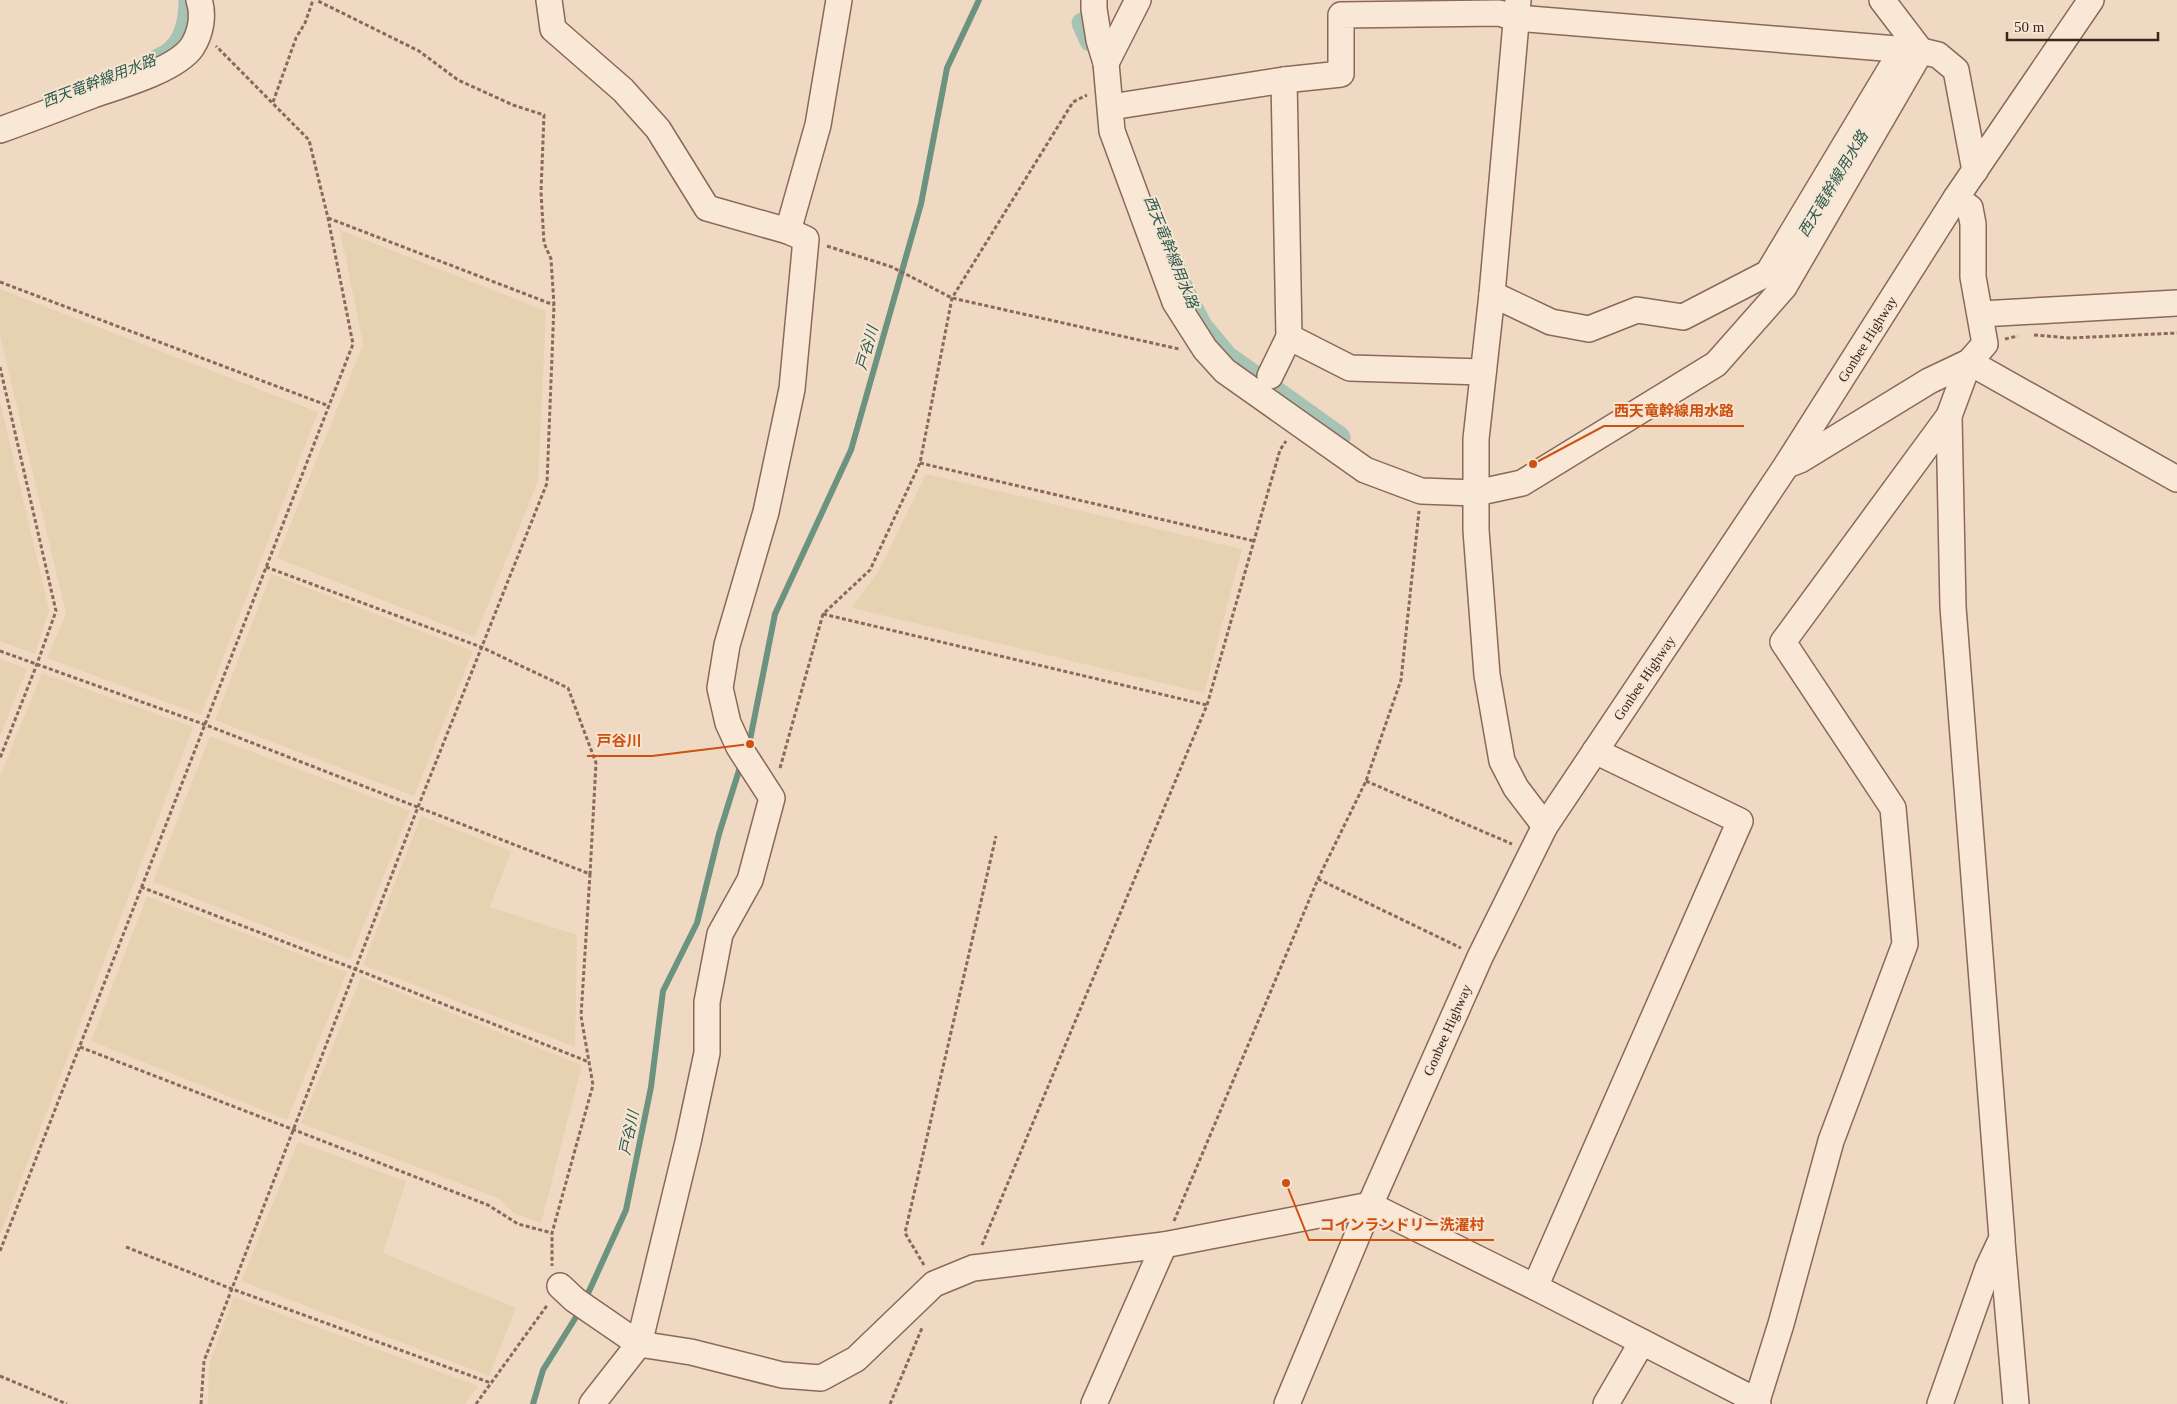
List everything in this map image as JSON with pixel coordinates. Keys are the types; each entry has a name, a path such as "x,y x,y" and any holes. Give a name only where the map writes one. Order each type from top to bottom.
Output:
{"street":[{"path":"0,130 154,73 179,59 192,47 199,30 203,12 199,0"},
{"path":"549,0 553,29 623,90 658,129 707,208 797,235"},
{"path":"592,1404 639,1344 688,1142 707,1052 707,1002 720,934 750,880 772,798 744,756 728,723 720,688 728,645 766,512 792,390 797,235 839,0"},
{"path":"1094,0 1099,40 1106,63"},
{"path":"1138,0 1106,63 1101,100 1175,302 1205,349 1225,371 1365,470 1421,491 1476,493 1522,483 1716,364 1784,287 1912,51"},
{"path":"1882,0 1912,51"},
{"name":"Gonbee Highway","path":"1287,1404 1370,1205 1480,957 1545,826 1786,466 1956,198 2091,0"},
{"path":"1101,100 1340,74 1342,7 1499,13 1517,9 1938,55 1956,70 1975,171"},
{"path":"1517,9 1492,294 1476,439 1476,530 1487,675 1502,762 1516,788 1545,826"},
{"path":"1492,294 1551,322 1589,329 1637,310 1683,317 1768,273 1912,51"},
{"path":"1270,376 1289,337 1284,80"},
{"path":"568,1293 595,1315 639,1344 691,1352 782,1375 821,1378 856,1359 934,1284 973,1268 1164,1244 1370,1205 1535,1286 1757,1403 1781,1324 1831,1141 1904,944 1893,808 1783,642 1949,416 1977,353 1981,314 1973,277 1973,224 1970,208 1956,198"},
{"path":"1981,314 2177,303"},
{"path":"1289,337 1350,368 1483,372"},
{"path":"1786,466 1800,460 1977,353"},
{"path":"1977,353 2177,479"},
{"path":"1949,416 1953,608 2016,1404"},
{"path":"1535,1286 1740,821 1595,751"},
{"path":"1940,1404 1988,1268 2002,1238"},
{"path":"1094,1404 1164,1244"},
{"path":"1606,1404 1642,1342"}],"path":[{"path":"201,1404 204,1361 418,808 547,483 554,305 551,259 544,243 541,192 544,115 513,105 458,80 419,52 315,0 296,38 273,102"},
{"path":"0,1251 353,344 328,218 309,140 199,30"},
{"path":"772,798 823,614 870,570 920,463 952,298 1073,102 1101,100"},
{"path":"328,218 554,305"},
{"path":"797,235 892,267 952,298 1178,348 1186,352"},
{"path":"0,282 329,406"},
{"path":"2033,335 2070,338 2177,333"},
{"path":"1977,353 2024,335"},
{"path":"0,367 56,611 38,664 0,758"},
{"path":"973,1268 1207,705 1280,450 1298,424"},
{"path":"920,463 1254,542"},
{"path":"1164,1244 1318,879 1366,781 1401,680 1421,491"},
{"path":"266,567 481,647 568,688 596,763 581,1016 593,1085 552,1233 551,1264 568,1293 491,1383 476,1404"},
{"path":"823,614 1207,705"},
{"path":"0,651 206,725 590,874"},
{"path":"1366,781 1532,852"},
{"path":"934,1284 905,1233 996,836"},
{"path":"1318,879 1480,957"},
{"path":"141,888 356,969 589,1062"},
{"path":"80,1047 488,1205 518,1224 552,1233"},
{"path":"126,1247 232,1289 491,1383"},
{"path":"890,1404 926,1319"},
{"path":"0,1376 67,1404"}],"shaded area":[{"path":"340,230 546,311 538,481 475,637 277,558 363,344"},
{"path":"0,289 318,412 201,715 47,658 66,614 0,335"},
{"path":"0,401 49,610 35,654 0,641"},
{"path":"926,474 1242,549 1204,693 852,608 879,570"},
{"path":"271,574 473,651 414,796 215,720"},
{"path":"0,659 27,669 0,736"},
{"path":"42,673 193,727 0,1235 0,776"},
{"path":"210,736 410,811 350,959 153,882"},
{"path":"421,816 511,851 490,907 577,935 575,1047 363,965"},
{"path":"147,896 347,972 287,1120 91,1041"},
{"path":"361,977 582,1065 541,1223 514,1213 498,1198 301,1123"},
{"path":"298,1142 406,1181 383,1253 516,1308 489,1376 241,1281"},
{"path":"234,1297 478,1386 465,1404 208,1404 209,1364"}],"waterway":[{"name":"西天竜幹線用水路","path":"158,59 167,55 179,43 186,27 189,0"},
{"name":"戸谷川","path":"748,750 775,614 851,450 921,204 947,68 979,0"},
{"name":"西天竜幹線用水路","path":"1082,23 1090,41"},
{"name":"西天竜幹線用水路","path":"1175,268 1184,291 1202,326 1227,356 1340,437"},
{"name":"戸谷川","path":"585,1300 626,1210 651,1087 663,991 697,923 719,834 741,764"},
{"name":"戸谷川","path":"533,1404 543,1370 581,1309"}],"place":[{"name":"西天竜幹線用水路","path":"1533,464"},
{"name":"戸谷川","path":"750,744"},
{"name":"コインランドリー洗濯村","path":"1286,1183"}]}
